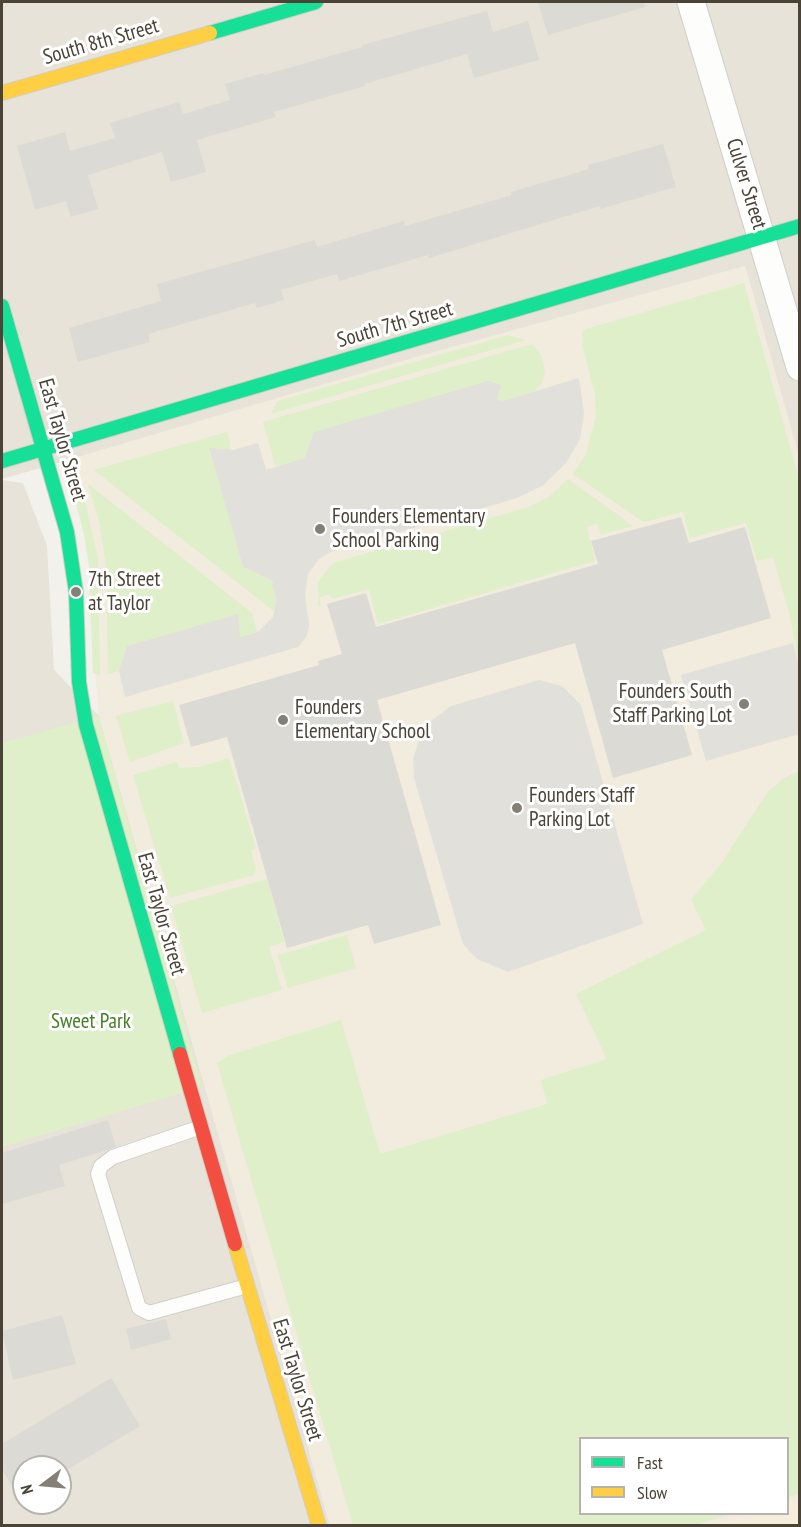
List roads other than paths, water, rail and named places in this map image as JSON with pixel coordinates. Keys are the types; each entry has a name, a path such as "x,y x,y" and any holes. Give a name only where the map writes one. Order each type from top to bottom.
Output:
{"street":[{"name":"South 8th Street","path":"2,93 286,6 316,2"},
{"name":"Culver Street","path":"691,2 800,367"},
{"name":"South 7th Street","path":"2,460 800,226"},
{"name":"East Taylor Street","path":"2,306 67,532 76,592 79,682 86,725 247,1286 319,1526"}],"lane":[{"path":"201,1127 113,1158 101,1166 98,1174 139,1308 149,1313 247,1286"}],"place":[{"name":"Founders Elementary School Parking","path":"320,529"},
{"name":"7th Street at Taylor","path":"76,592"},
{"name":"Founders South Staff Parking Lot","path":"744,704"},
{"name":"Founders Elementary School","path":"283,720"},
{"name":"Founders Staff Parking Lot","path":"517,808"}],"park label":[{"name":"Sweet Park","path":"91,1022"}]}
